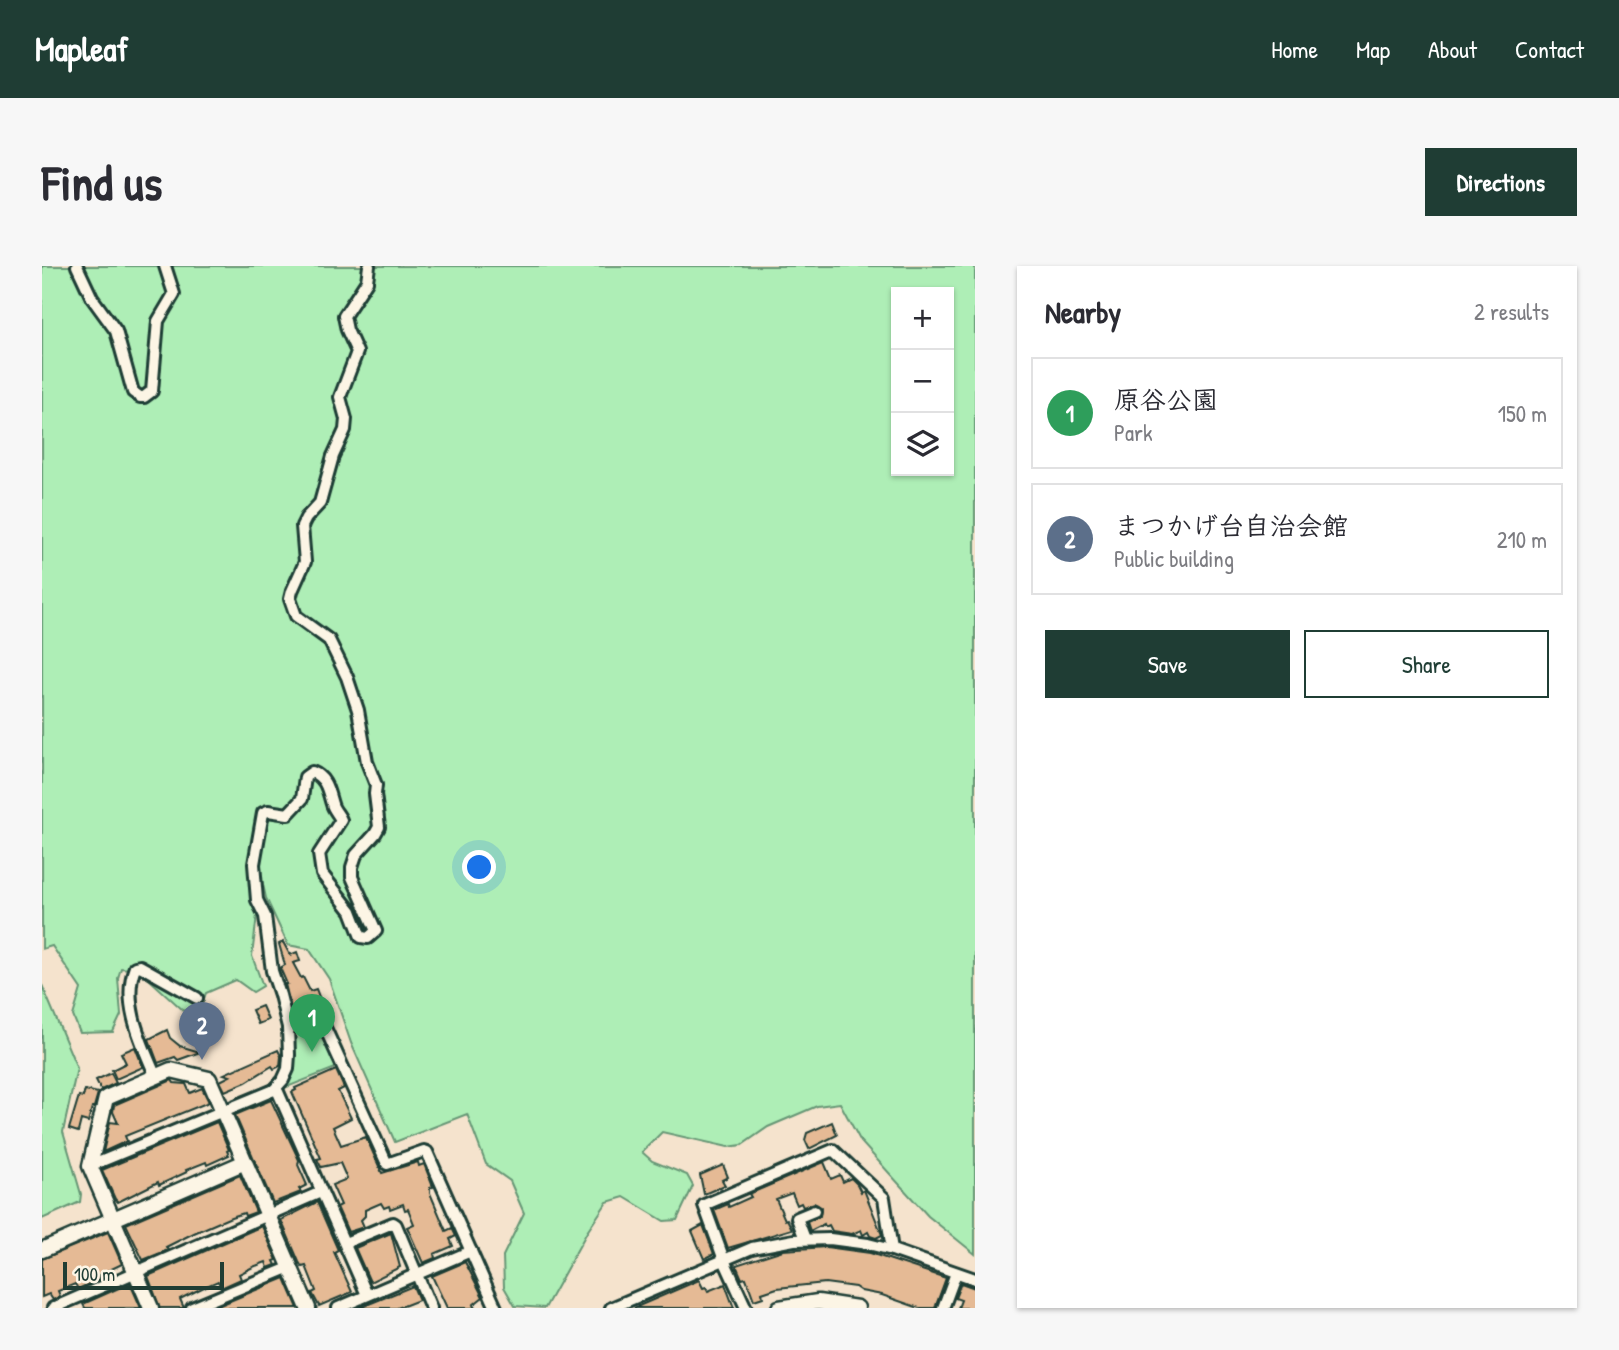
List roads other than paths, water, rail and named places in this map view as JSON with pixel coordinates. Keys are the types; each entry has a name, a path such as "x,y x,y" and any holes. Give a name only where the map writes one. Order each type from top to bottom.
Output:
{"street":[{"path":"77,266 92,298 116,331 130,384 139,397 152,391 159,321 174,294 165,266"},
{"path":"90,1166 274,1090 283,1080 288,1069 288,1027 272,971 265,916 257,900 254,864 262,813 268,811 288,814 302,799 305,777 312,772 320,776 332,796 332,804 341,820 319,854 319,867 351,911 360,937 368,938 376,931 352,877 356,855 379,827 376,785 368,762 358,710 347,677 329,640 296,616 290,600 305,562 303,522 320,503 333,456 345,430 346,419 340,397 357,352 344,316 367,281 369,266"},
{"path":"156,1077 140,1040 132,1010 132,975 135,967 140,966 197,998"},
{"path":"288,1027 317,1016 321,1019 387,1164 427,1152 496,1308"},
{"path":"151,1308 90,1166 106,1098 171,1070 209,1079 308,1308"},
{"path":"274,1090 278,1092 366,1295"},
{"path":"746,1308 724,1260 704,1205 833,1150 884,1198 892,1250"},
{"path":"42,1250 245,1162"},
{"path":"53,1308 321,1192"},
{"path":"805,1239 797,1218 814,1210"},
{"path":"345,1243 393,1223 396,1225 431,1308"},
{"path":"611,1308 752,1248 805,1239 838,1240 892,1250 975,1279"},
{"path":"338,1308 471,1251"},
{"path":"192,1308 291,1266"},
{"path":"943,1308 956,1273"},
{"path":"779,1308 818,1302 856,1308"}],"place":[{"name":"原谷公園","path":"312,1052"},
{"name":"まつかげ台自治会館","path":"202,1060"}]}
